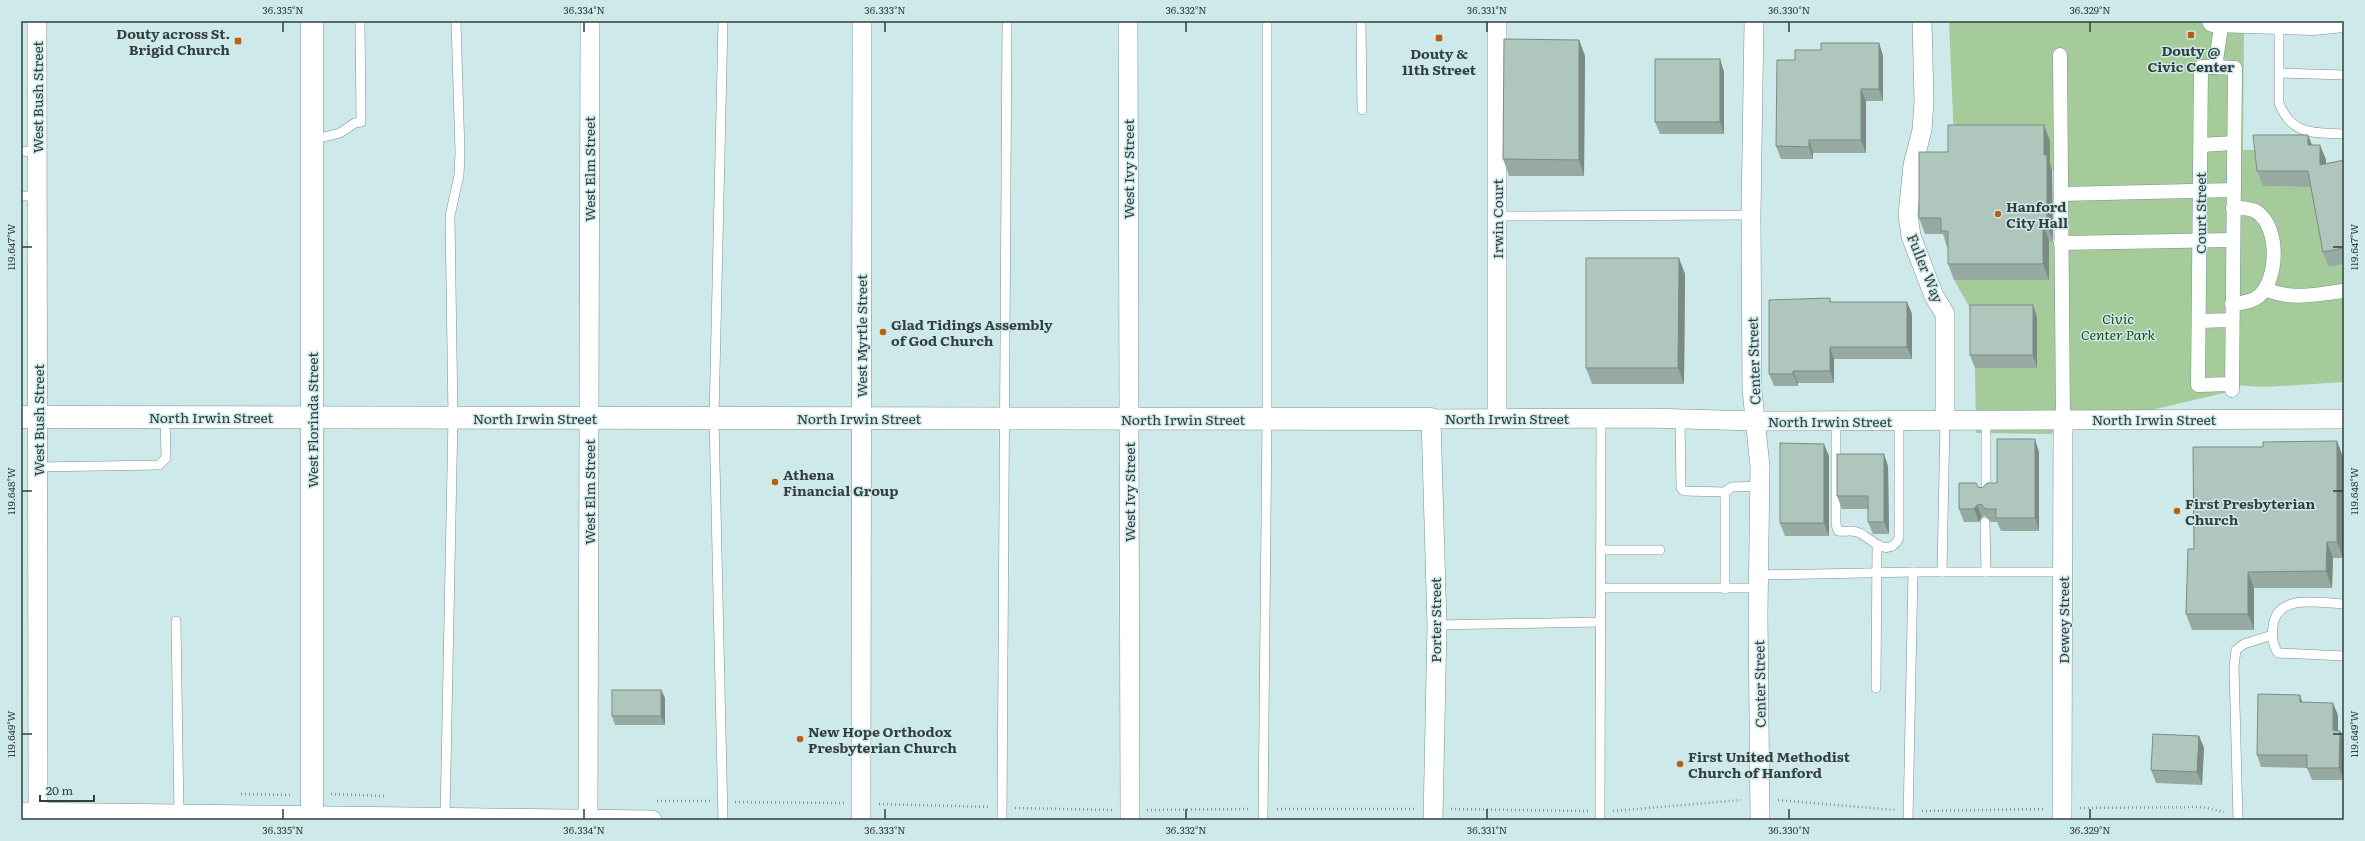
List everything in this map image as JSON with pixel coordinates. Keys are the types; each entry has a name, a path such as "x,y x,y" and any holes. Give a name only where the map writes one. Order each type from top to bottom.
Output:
{"street":[{"name":"West Bush Street","path":"32,815 38,467 29,417 29,152 37,21"},
{"name":"West Florinda Street","path":"312,21 312,818"},
{"name":"West Elm Street","path":"588,820 590,21"},
{"name":"West Myrtle Street","path":"861,820 862,21"},
{"name":"West Ivy Street","path":"1128,21 1130,820"},
{"name":"Irwin Court","path":"1496,418 1497,21"},
{"name":"Center Street","path":"1754,21 1751,215 1752,390 1756,421 1760,486 1760,820"},
{"name":"Fuller Way","path":"1922,21 1924,102 1922,130 1913,165 1908,216 1910,236 1934,296 1946,314 1945,420"},
{"path":"2213,21 2344,22"},
{"path":"2199,321 2232,320 2234,68 2215,67 2222,21"},
{"path":"2060,55 2063,420"},
{"name":"Court Street","path":"2215,67 2201,67 2198,385 2232,387 2232,320"},
{"path":"2200,145 2234,143"},
{"path":"2061,194 2234,190"},
{"path":"2232,304 2246,302 2257,297 2265,289 2274,264 2271,236 2266,222 2257,211 2233,208"},
{"path":"2061,243 2233,240"},
{"path":"2265,289 2280,296 2293,297 2344,291"},
{"name":"North Irwin Street","path":"29,417 1129,419 1601,418 1756,421 2344,419"},
{"name":"Porter Street","path":"1431,419 1437,625 1433,820"},
{"name":"Dewey Street","path":"2062,820 2064,572 2063,420"},
{"path":"32,815 652,820"}],"lane":[{"path":"312,140 340,133 355,123 361,122 360,21"},
{"path":"445,819 453,418 450,216 459,175 460,153 456,21"},
{"path":"723,820 714,418 724,21"},
{"path":"1002,820 1007,21"},
{"path":"1263,820 1267,419 1267,21"},
{"path":"1361,21 1362,110"},
{"path":"2279,22 2279,103 2283,114 2295,126 2308,133 2344,134"},
{"path":"2280,73 2344,75"},
{"path":"1497,216 1751,215"},
{"path":"38,467 159,465 166,458 165,417"},
{"path":"1600,820 1601,418"},
{"path":"1680,419 1682,490 1725,492 1732,487 1760,486"},
{"path":"1836,420 1836,524 1838,530 1857,532 1876,546 1891,546 1896,543 1899,538 1899,420"},
{"path":"1942,572 1945,420"},
{"path":"1986,420 1986,495"},
{"path":"1725,492 1725,589"},
{"path":"1985,522 1986,572"},
{"path":"1876,546 1876,688"},
{"path":"1600,550 1660,550"},
{"path":"1600,588 1725,589 1759,582 1876,572 2064,572"},
{"path":"1908,820 1913,572"},
{"path":"2344,604 2290,603 2280,608 2275,616 2272,635 2273,645 2278,653 2344,656"},
{"path":"176,621 179,817"},
{"path":"1437,625 1600,622"},
{"path":"2238,820 2234,667 2236,650 2244,644 2272,635"}],"green space":[{"name":"Civic Center Park","path":"1949,21 2244,22 2243,150 2259,150 2262,183 2265,186 2313,187 2329,267 2344,264 2344,382 2264,387 2232,385 2228,392 2049,434 1976,433 1975,368 2037,368 2037,317 1975,317 1954,280 2049,280 2049,241 2055,241 2055,171 1954,141"}],"building":[{"path":"1504,39 1579,40 1579,160 1503,159"},
{"path":"1821,43 1879,43 1879,89 1861,89 1861,140 1809,140 1809,147 1776,146 1777,60 1795,60 1795,50 1821,50"},
{"path":"1655,59 1720,59 1720,122 1655,122"},
{"path":"1948,125 2044,125 2044,155 2047,155 2047,224 2043,224 2043,264 1948,264 1948,231 1941,231 1941,218 1919,218 1919,152 1948,152"},
{"path":"2253,135 2308,135 2308,145 2320,145 2320,165 2344,160 2344,248 2323,252 2308,171 2257,171"},
{"path":"1586,258 1679,258 1678,368 1586,368"},
{"path":"1830,298 1830,302 1907,302 1907,347 1830,347 1830,371 1793,371 1793,374 1769,374 1769,300"},
{"path":"1970,305 2033,305 2033,355 1970,355"},
{"path":"1997,439 2035,439 2035,518 1996,518 1996,509 1986,509 1981,504 1977,505 1974,509 1959,509 1959,483 1976,483 1978,487 1982,488 1987,483 1997,483"},
{"path":"2337,441 2337,542 2327,542 2326,571 2248,572 2248,614 2186,614 2188,549 2194,549 2193,447 2263,447 2263,442"},
{"path":"1780,443 1824,444 1824,523 1780,523"},
{"path":"1837,454 1884,454 1884,522 1868,522 1868,496 1837,496"},
{"path":"612,690 661,690 661,716 612,716"},
{"path":"2258,694 2300,695 2300,702 2333,703 2333,730 2340,731 2339,768 2307,768 2307,755 2257,755"},
{"path":"2153,734 2199,736 2197,772 2151,770"}],"place":[{"name":"Douty @ Civic Center","path":"2191,35"},
{"name":"Douty & 11th Street","path":"1439,38"},
{"name":"Douty across St. Brigid Church","path":"238,41"},
{"name":"Hanford City Hall","path":"1998,214"},
{"name":"Glad Tidings Assembly of God Church","path":"883,332"},
{"name":"Athena Financial Group","path":"775,482"},
{"name":"First Presbyterian Church","path":"2177,511"},
{"name":"New Hope Orthodox Presbyterian Church","path":"800,739"},
{"name":"First United Methodist Church of Hanford","path":"1680,764"}]}
